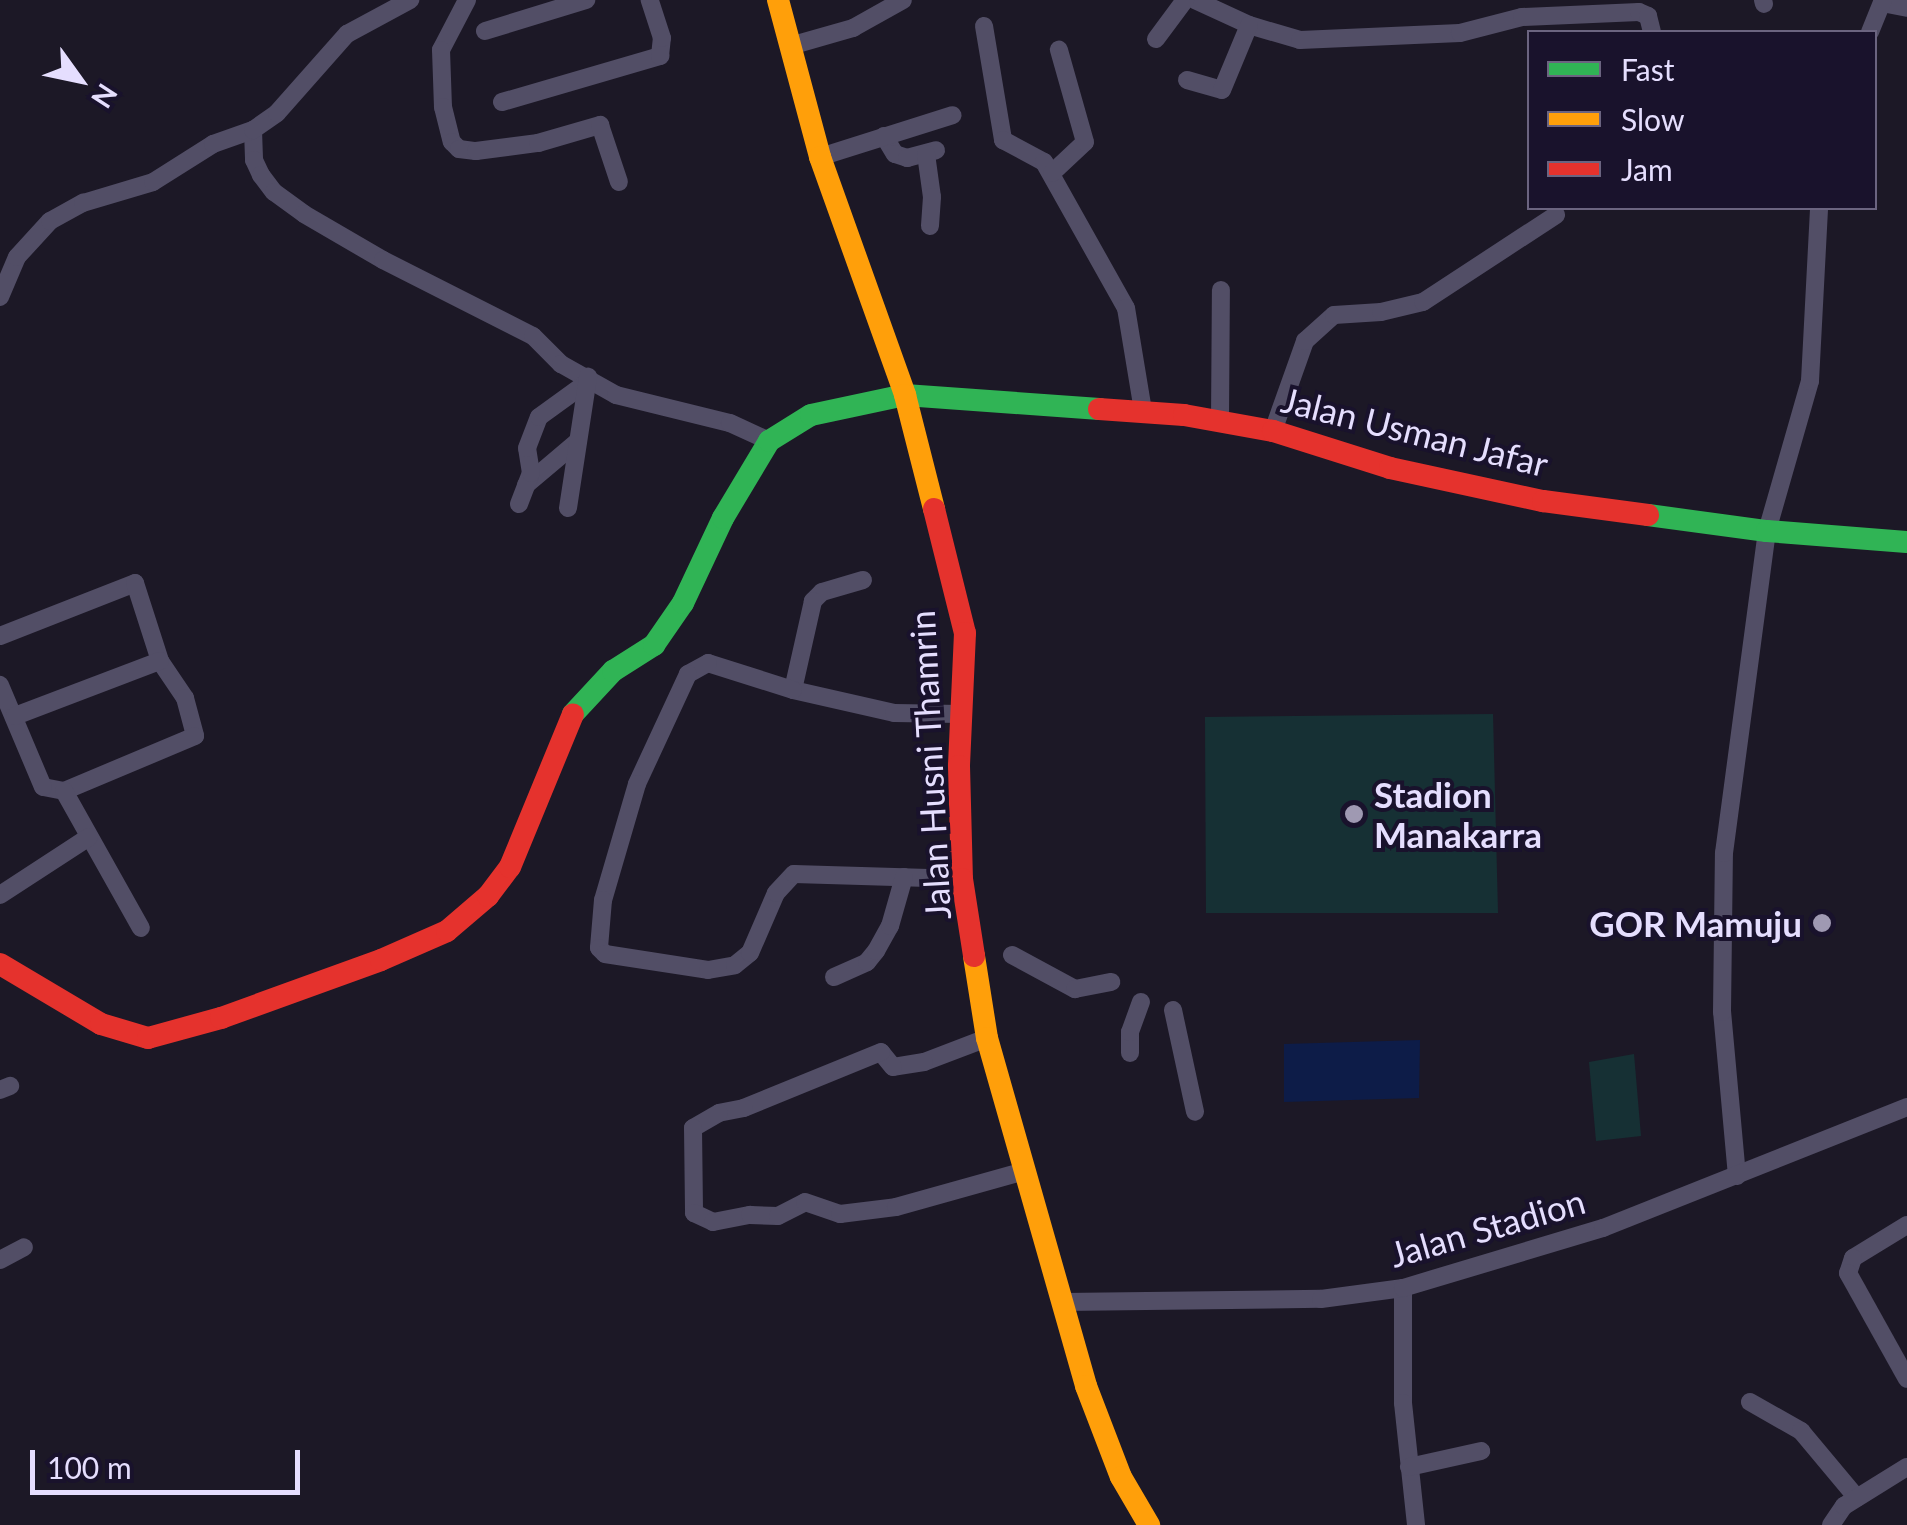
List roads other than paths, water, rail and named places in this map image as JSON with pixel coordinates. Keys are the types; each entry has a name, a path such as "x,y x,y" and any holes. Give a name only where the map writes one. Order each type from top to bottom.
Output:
{"street":[{"path":"0,296 17,256 50,221 83,203 153,182 212,144 253,130 277,112 347,34 410,0"},
{"path":"467,0 441,50 443,107 452,142 459,150 476,152 538,143 600,126 619,182"},
{"path":"485,31 586,0"},
{"path":"502,102 660,56 662,38 650,0"},
{"name":"Jalan Husni Thamrin","path":"778,0 820,158 905,395 965,633 961,714 962,879 987,1038 1102,1431 1149,1525"},
{"path":"790,46 853,28 903,0"},
{"path":"1156,39 1185,0"},
{"path":"1195,0 1249,25 1314,40 1460,33 1506,20 1556,24 1594,7 1648,7"},
{"path":"1871,30 1882,2 1907,8"},
{"path":"1186,80 1220,91 1249,25"},
{"path":"984,26 1004,140 1036,156 1052,174 1126,308 1143,410"},
{"path":"1052,174 1085,142 1059,50"},
{"path":"820,158 953,115"},
{"path":"0,964 101,1024 148,1038 381,960 447,931 488,896 510,867 572,714 613,671 654,645 683,603 723,518 768,441 730,423 616,395 560,364 534,336 382,260 289,203 261,175 254,160 253,130"},
{"path":"884,136 895,154 907,158 931,152 930,226"},
{"path":"1737,1176 1722,1012 1724,853 1767,531 1810,381 1818,210"},
{"path":"1274,430 1305,341 1334,315 1381,312 1424,302 1556,216"},
{"path":"1220,420 1221,290"},
{"path":"568,508 587,380"},
{"path":"519,504 531,473 527,448 539,417 587,380"},
{"name":"Jalan Usman Jafar","path":"768,441 811,415 905,395 1143,410 1274,430 1456,486 1624,514 1907,542"},
{"path":"526,485 578,440"},
{"path":"793,690 813,601 822,592 863,580"},
{"path":"0,636 135,583 160,662 186,698 195,736 64,791 43,787 0,686"},
{"path":"15,716 160,662"},
{"path":"961,714 894,713 793,690 708,663 688,674 637,784 603,900 599,948 605,954 708,970 735,965 750,953 776,894 794,874 962,879"},
{"path":"64,791 141,928"},
{"path":"0,895 88,837"},
{"path":"834,978 868,962 876,952 890,926 904,877"},
{"path":"1012,955 1074,989 1112,982"},
{"path":"1130,1053 1130,1032 1141,1002"},
{"path":"1173,1010 1195,1112"},
{"path":"987,1038 924,1062 893,1067 881,1052 744,1108 719,1113 693,1128 694,1213 713,1222 778,1216 805,1202 840,1214 896,1207 1025,1171"},
{"name":"Jalan Stadion","path":"1064,1302 1321,1299 1403,1288 1603,1228 1907,1108"},
{"path":"1907,1225 1853,1258 1848,1272 1907,1379"},
{"path":"0,1260 24,1247"},
{"path":"1403,1288 1403,1403 1416,1525"},
{"path":"1750,1402 1801,1432 1856,1498"},
{"path":"1409,1467 1481,1451"},
{"path":"1831,1525 1844,1506 1907,1467"}],"water":[{"path":"1420,1040 1419,1098 1284,1102 1284,1044"}],"place":[{"name":"Stadion Manakarra","path":"1354,814"},
{"name":"GOR Mamuju","path":"1822,923"}]}
